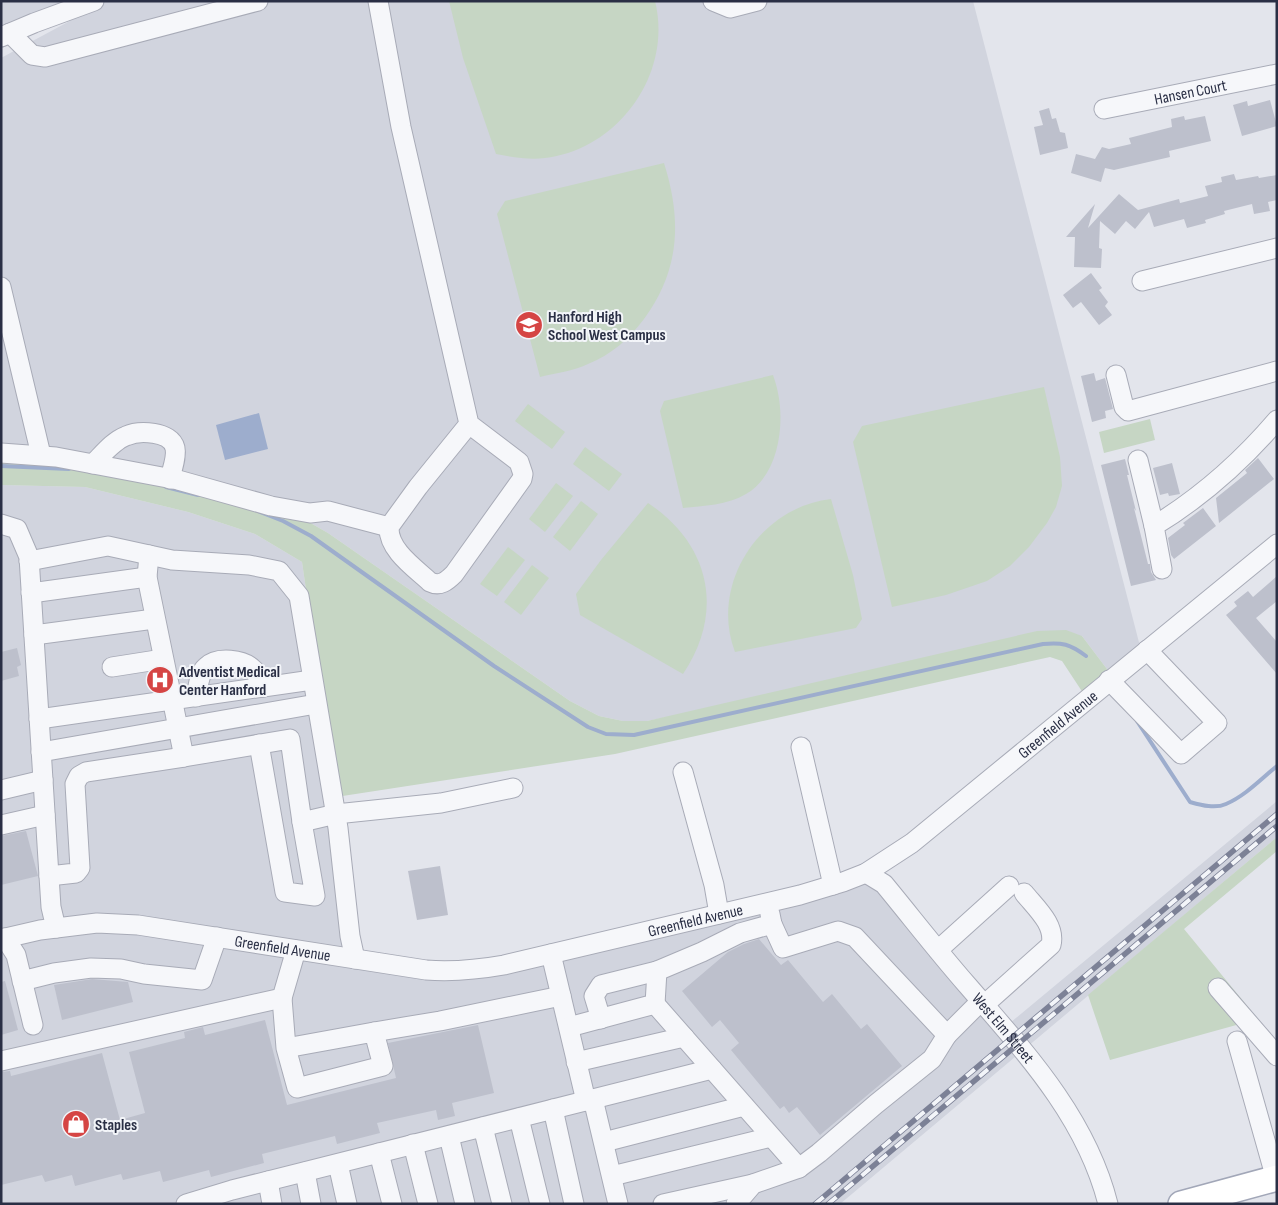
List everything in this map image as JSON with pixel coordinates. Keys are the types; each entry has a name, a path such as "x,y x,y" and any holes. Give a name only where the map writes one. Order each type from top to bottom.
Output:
{"main road":[{"path":"1181,1204 1276,1178"}],"street":[{"path":"94,1 6,35 32,55 45,57 258,1"},
{"path":"378,1 401,127 469,424 519,462 523,474 522,479 454,574 441,584 430,582 400,554 390,537 389,527 418,487 469,424"},
{"path":"713,1 730,8 757,1"},
{"name":"Hansen Court","path":"1104,110 1277,74"},
{"path":"1142,281 1277,248"},
{"path":"3,295 41,454"},
{"path":"1116,375 1124,407 1128,411 1277,371"},
{"path":"1154,526 1206,489 1238,460 1277,420"},
{"path":"93,464 117,441 126,436 134,433 158,435 169,438 175,448 176,456 170,479"},
{"path":"1,453 41,454 170,479 271,506 310,513 328,511 389,527"},
{"path":"1138,460 1162,569"},
{"path":"1,524 17,529 29,557 51,907 56,928"},
{"name":"Greenfield Avenue","path":"3,938 56,928 97,923 138,925 426,970 454,972 476,970 551,954 767,903 833,885 866,873 912,843 1277,544"},
{"path":"29,561 108,546 172,560 250,565 279,571 299,596 336,814 350,936 355,959"},
{"path":"149,555 147,577 154,619 184,756"},
{"path":"31,593 147,577"},
{"path":"34,635 154,619"},
{"path":"1109,680 1181,754 1217,723 1146,650"},
{"path":"112,667 163,659"},
{"path":"196,696 201,676 206,667 219,660 240,661 254,670 263,687"},
{"path":"39,719 312,680"},
{"path":"41,752 316,704"},
{"path":"49,876 76,873 80,868 75,784 79,776 86,772 184,756 290,739 315,896 285,892 259,744"},
{"path":"801,747 833,885"},
{"path":"684,772 714,885 719,914"},
{"path":"1,790 43,780"},
{"path":"302,822 336,814 441,803 513,788"},
{"path":"1,825 45,815"},
{"name":"West Elm Street","path":"866,873 884,884 1052,1087 1071,1116 1098,1172 1108,1204"},
{"path":"663,1204 753,1184 799,1168 932,1059 946,1035 1051,945 1053,939 1050,926 1017,890 938,950"},
{"path":"767,903 772,924 783,948 838,932 855,937 946,1035"},
{"path":"601,1019 594,996 601,984 657,971 740,933 772,924"},
{"path":"3,938 16,954 33,1025"},
{"path":"22,981 54,973 91,968 121,969 144,974 202,980 217,938"},
{"path":"296,950 282,998 286,1048 297,1088 383,1066 374,1032"},
{"path":"551,954 576,1062 604,1142 618,1204"},
{"path":"657,971 655,1004 799,1168"},
{"path":"1218,988 1277,1056"},
{"path":"286,1048 561,996"},
{"path":"1,1061 282,998"},
{"path":"569,1027 655,1004"},
{"path":"576,1062 684,1037"},
{"path":"1237,1041 1276,1178"},
{"path":"186,1204 234,1197 268,1181 712,1069"},
{"path":"604,1142 744,1106"},
{"path":"553,1109 574,1204"},
{"path":"519,1118 540,1204"},
{"path":"483,1127 502,1204"},
{"path":"449,1136 465,1204"},
{"path":"612,1176 771,1137"},
{"path":"414,1144 428,1204"},
{"path":"379,1153 392,1204"},
{"path":"338,1164 348,1204"},
{"path":"305,1172 311,1204"},
{"path":"268,1181 272,1204"},
{"path":"736,1204 753,1184"}],"shaded area":[{"path":"1,1 94,1 1,35"},
{"name":"Hanford High School West Campus","path":"107,1 973,1 1142,654 1113,677 1082,636 647,721 623,721 599,716 570,701 328,533 272,501 1,445 1,58"},
{"path":"1,485 85,487 188,512 255,534 302,562 360,959 454,972 866,873 1004,1028 1277,801 1277,837 840,1204 1,1204"}],"green space":[{"path":"449,1 655,1 658,28 656,55 648,80 634,103 617,123 596,140 572,152 539,159 496,154 463,58"},
{"path":"664,163 674,205 674,244 665,282 656,301 626,340 612,351 582,366 540,377 497,214 505,201"},
{"path":"773,375 780,406 779,435 777,449 765,475 757,486 739,498 715,504 683,508 660,411 664,401"},
{"path":"1044,387 1060,457 1062,486 1056,507 1047,523 1029,547 1010,566 987,581 946,595 892,607 853,442 862,426"},
{"path":"528,404 565,432 552,449 515,421"},
{"path":"1150,419 1155,440 1104,453 1099,432"},
{"path":"1,445 272,501 328,533 570,701 599,716 623,721 647,721 1037,631 1066,630 1082,636 1113,677 1087,699 1062,661 1050,657 615,754 336,797 302,562 255,534 188,512 85,487 1,485"},
{"path":"585,447 622,474 609,491 573,464"},
{"path":"556,483 573,496 545,532 529,519"},
{"path":"831,499 853,575 862,619 856,628 735,652 729,626 729,601 735,576 747,553 763,533 782,517 805,505"},
{"path":"581,501 598,514 570,551 553,537"},
{"path":"648,503 669,520 686,538 697,559 704,581 707,603 704,627 696,651 683,674 580,615 576,594"},
{"path":"508,547 525,560 497,596 480,584"},
{"path":"532,565 549,578 521,615 504,602"},
{"path":"1277,837 1277,851 1184,929 1258,1019 1110,1060 1088,995"}],"water":[{"path":"259,413 268,449 225,460 216,425"}],"building":[{"path":"1270,100 1277,126 1242,136 1233,105 1247,101 1248,106"},
{"path":"1049,108 1052,119 1056,118 1060,132 1065,133 1068,148 1040,155 1034,127 1043,125 1039,111"},
{"path":"1184,116 1185,120 1205,116 1211,141 1169,151 1170,157 1114,170 1105,168 1101,182 1071,173 1076,154 1095,159 1102,147 1109,149 1131,144 1129,138 1172,127 1171,119"},
{"path":"1234,174 1236,180 1277,175 1277,200 1268,202 1270,211 1254,214 1252,204 1224,211 1225,214 1205,220 1206,223 1187,228 1184,219 1154,227 1149,212 1135,229 1126,221 1115,234 1100,221 1099,248 1102,249 1101,268 1074,267 1075,237 1066,237 1095,204 1088,228 1119,194 1138,210 1179,199 1180,203 1208,196 1205,186 1222,182 1221,177"},
{"path":"1091,273 1102,288 1099,290 1108,302 1105,306 1112,315 1099,325 1081,302 1073,308 1063,295"},
{"path":"1094,373 1096,381 1105,378 1113,409 1105,411 1106,418 1092,422 1081,376"},
{"path":"1258,458 1274,479 1219,523 1216,498 1247,473 1245,470"},
{"path":"1125,459 1136,511 1134,508 1148,564 1150,564 1151,572 1156,580 1131,586 1101,465"},
{"path":"1172,463 1180,494 1169,496 1168,493 1160,495 1153,468"},
{"path":"1203,508 1216,526 1174,559 1171,555 1168,538 1185,525 1183,523"},
{"path":"1277,576 1277,601 1256,618 1277,642 1277,674 1226,615 1237,606 1234,602 1248,591 1253,597"},
{"path":"17,648 21,665 17,667 19,676 1,681 1,652"},
{"path":"26,831 38,876 1,885 1,836"},
{"path":"440,866 448,915 417,920 408,871"},
{"path":"759,939 781,965 788,960 823,1002 832,994 861,1029 867,1024 902,1066 820,1135 797,1107 789,1113 784,1106 780,1109 731,1050 739,1043 720,1020 712,1027 682,991 728,952"},
{"path":"92,979 128,982 133,1002 62,1020 54,985"},
{"path":"5,981 18,1030 1,1035 1,982"},
{"path":"265,1020 287,1105 396,1078 388,1043 478,1025 494,1093 452,1103 455,1116 438,1120 436,1110 377,1123 380,1133 337,1144 335,1136 262,1154 264,1163 211,1177 209,1170 163,1182 160,1171 123,1180 121,1174 75,1186 72,1175 45,1182 42,1175 1,1185 1,1072 10,1071 11,1076 102,1053 120,1120 145,1113 129,1052 185,1038 184,1032 203,1027 205,1035"}],"waterway":[{"path":"1,466 69,469"},
{"path":"166,487 198,495"},
{"path":"260,512 283,521 311,536 494,666 588,727 606,734 634,735 1043,644 1055,643 1066,645 1086,656"},
{"path":"1137,721 1190,802 1213,806 1226,804 1246,792 1277,766"}],"railway":[{"path":"815,1204 1277,814"},
{"path":"828,1204 1277,826"}],"place":[{"name":"Hanford High School West Campus","path":"529,325"},
{"name":"Adventist Medical Center Hanford","path":"160,680"},
{"name":"Staples","path":"76,1124"}]}
